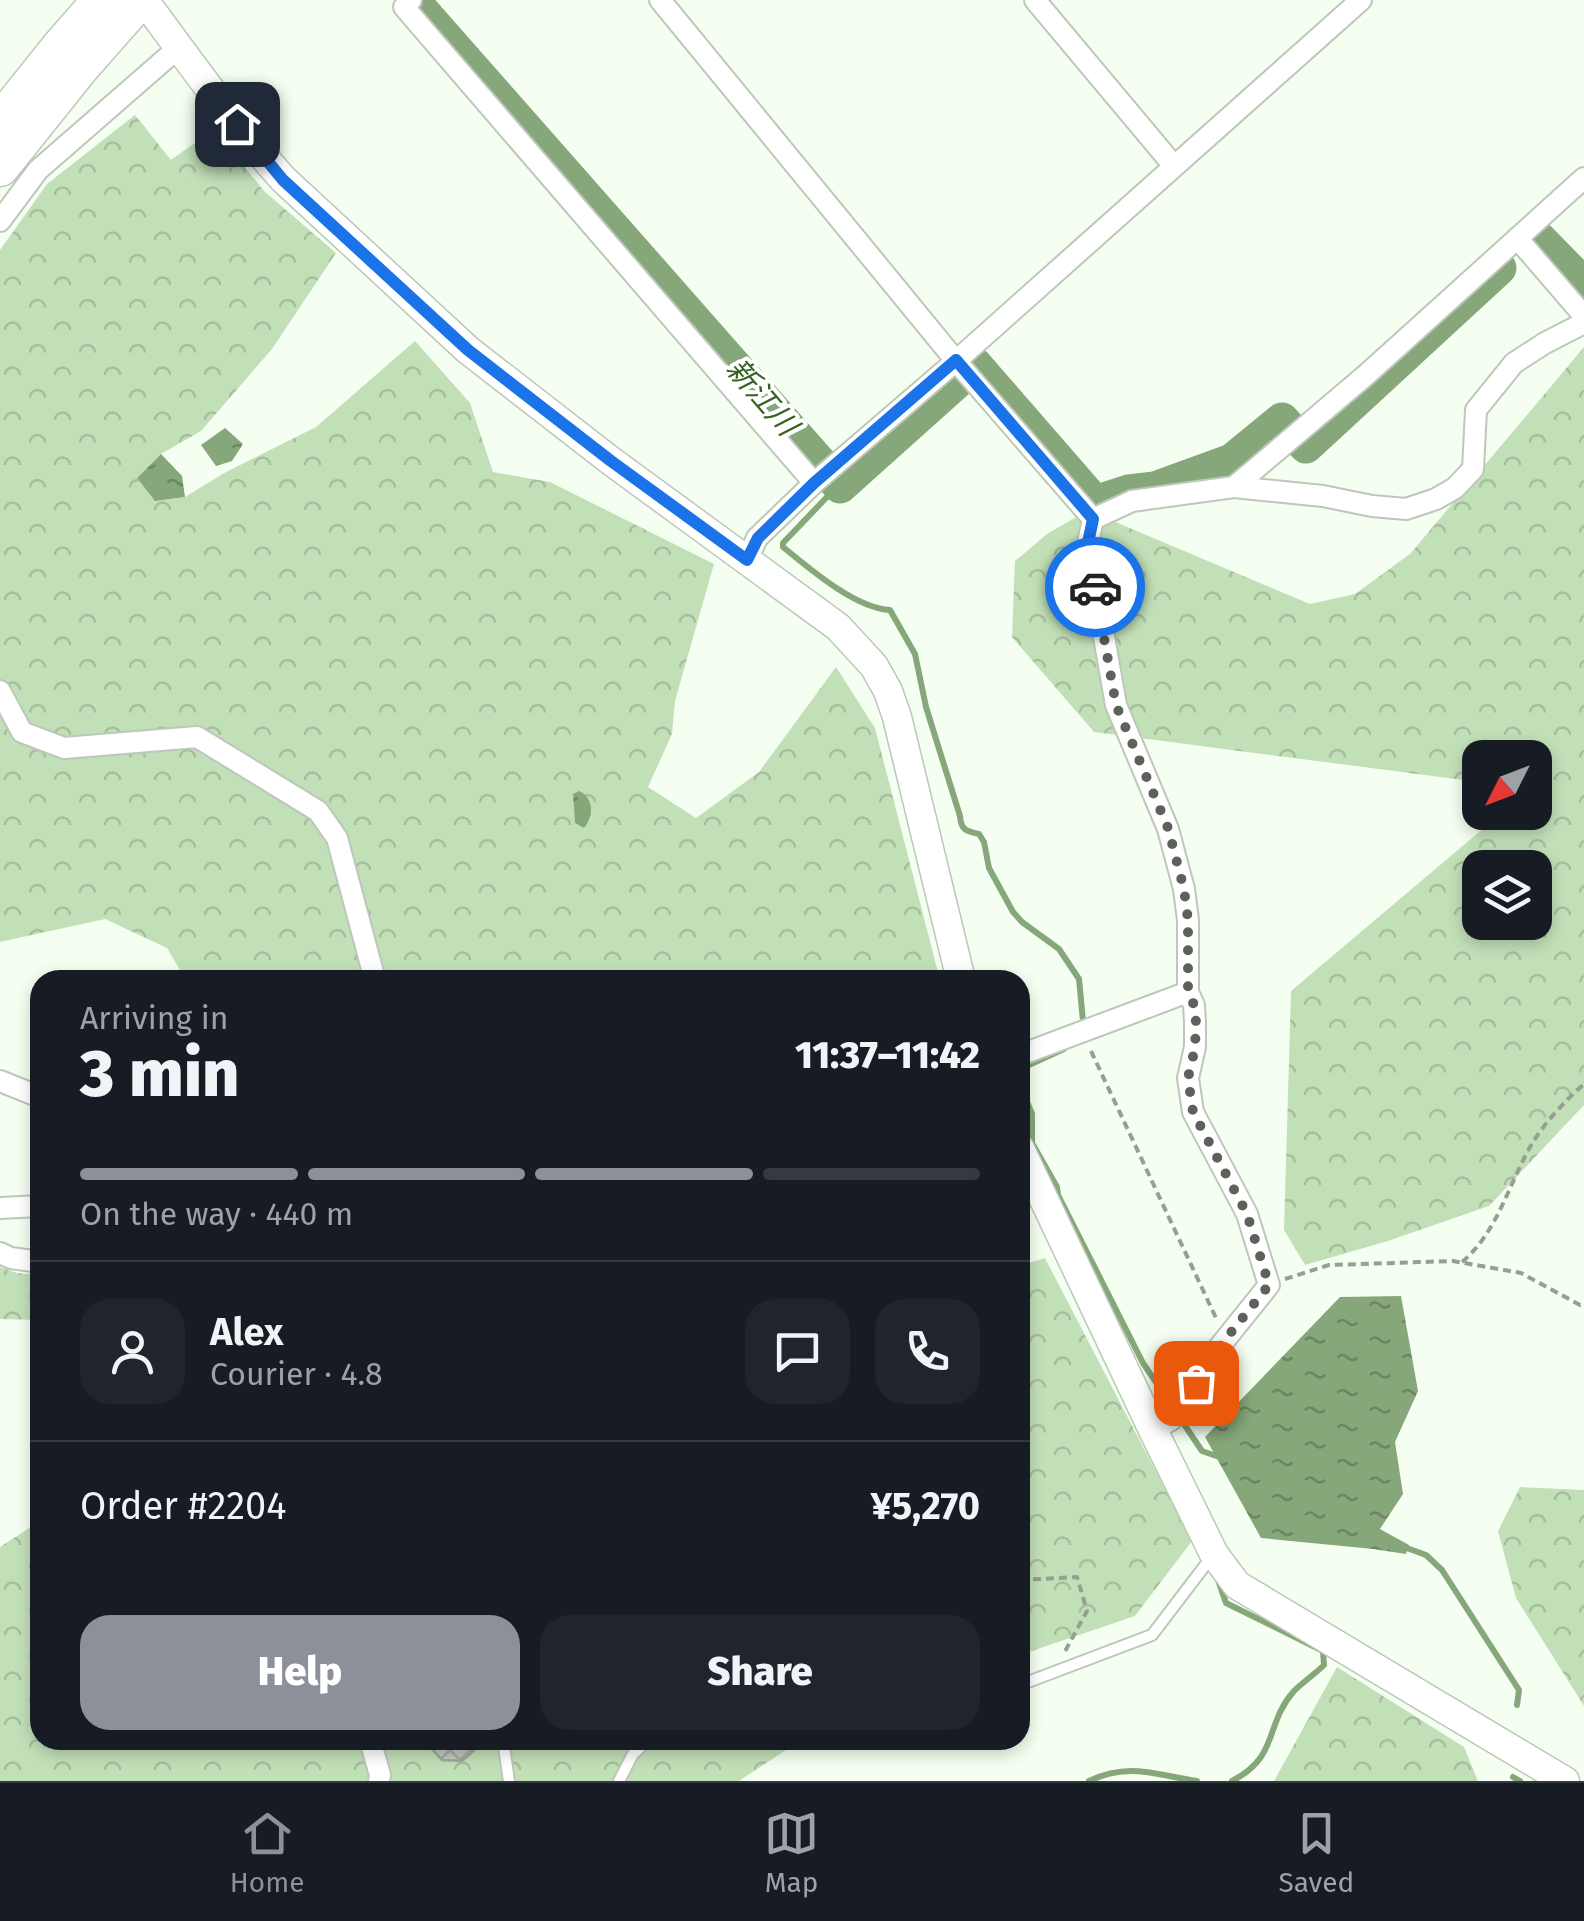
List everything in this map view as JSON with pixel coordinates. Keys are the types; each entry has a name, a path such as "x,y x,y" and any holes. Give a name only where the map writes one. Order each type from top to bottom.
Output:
{"highway":[{"path":"0,122 60,48 127,4"},
{"path":"0,167 127,4"}],"street":[{"path":"660,0 956,361 1093,519"},
{"path":"1035,0 1174,166"},
{"path":"747,560 758,538 815,482 1362,0"},
{"path":"127,4 178,48 283,180 468,350 838,628 874,666 898,717 959,970"},
{"path":"408,4 815,482"},
{"path":"0,221 38,170 178,48"},
{"path":"1234,487 1366,376 1584,178"},
{"path":"1093,519 1132,501 1234,487 1406,509 1455,488 1473,469 1476,410 1514,364 1584,320 1517,238"},
{"path":"1093,519 1084,562 1095,586 1116,705 1168,828 1184,889 1188,992 1196,1022 1188,1078 1193,1112 1247,1214 1269,1285 1212,1356 1180,1410 1153,1430"},
{"path":"0,691 22,732 64,748 198,737 318,811 337,838 372,970"},
{"path":"1030,1052 1188,992"},
{"path":"0,1081 30,1093"},
{"path":"1030,1170 1214,1554 1237,1585 1565,1781"},
{"path":"0,1208 30,1206"},
{"path":"0,1254 30,1261"},
{"path":"373,1750 379,1781"}],"lane":[{"path":"1030,1681 1152,1635 1214,1554"},
{"path":"504,1750 509,1781"},
{"path":"619,1781 637,1750"}],"path":[{"path":"1082,1032 1214,1316 1230,1333"},
{"path":"1462,1262 1484,1241 1533,1142 1550,1117 1584,1084"},
{"path":"1269,1285 1329,1265 1453,1260 1521,1273 1584,1304"},
{"path":"1030,1579 1077,1576 1087,1611 1054,1672"}],"green space":[{"path":"135,115 171,160 214,129 264,191 336,253 272,349 201,431 161,454 137,478 155,501 185,497 316,427 415,341 470,403 493,472 550,482 714,564 675,701 672,734 648,787 696,818 759,772 836,667 875,728 937,970 180,970 167,948 105,919 0,942 0,250 47,184"},
{"path":"1584,347 1584,1105 1489,1206 1305,1265 1284,1230 1291,991 1481,830 1552,830 1552,740 1462,740 1462,780 1094,732 1012,637 1015,561 1047,534 1090,509 1310,604 1355,594 1410,554"},
{"path":"1045,1258 1192,1541 1135,1616 1030,1652 1030,1263"},
{"path":"0,1267 30,1274 30,1320 0,1319"},
{"path":"1520,1487 1584,1490 1584,1706 1516,1598 1498,1531"},
{"path":"30,1528 30,1750 786,1750 739,1781 0,1781 0,1547"},
{"path":"1337,1667 1464,1747 1478,1781 1274,1781"}],"water":[{"path":"225,428 243,444 232,461 216,466 201,445"},
{"path":"161,454 182,476 185,497 155,501 137,478"},
{"path":"579,791 591,807 584,828 575,823 573,794"},
{"path":"1401,1296 1418,1391 1395,1442 1403,1494 1380,1529 1409,1545 1406,1554 1261,1538 1205,1437 1340,1297"}],"building":[{"path":"433,1750 475,1750 462,1761 442,1760"}],"waterway":[{"name":"新江川","path":"412,0 840,486 975,365 1095,503 1155,489 1232,461 1282,420 1306,446 1499,268"},
{"name":"新江川","path":"1534,234 1584,285"},
{"path":"840,486 783,547 848,595 890,610 915,654 926,707 963,827 979,834 984,842 989,868 1013,912 1059,949 1079,979 1083,1021 1079,1026"},
{"path":"1030,1064 1067,1045"},
{"path":"1030,1109 1032,1143 1143,1363 1202,1451 1225,1459"},
{"path":"1404,1547 1426,1555 1442,1570 1519,1690 1517,1705"},
{"path":"1218,1580 1226,1603 1323,1651 1324,1665 1285,1704 1258,1761 1232,1781"},
{"path":"1089,1781 1130,1771 1197,1781"},
{"path":"1513,1777 1520,1781"}],"way so far":[{"path":"1095,587 1116,705 1168,828 1184,889 1188,992 1196,1022 1188,1078 1193,1112 1247,1214 1269,1285 1212,1356 1196,1383"}],"route":[{"path":"237,124 283,180 468,350 747,560 758,538 814,483 956,360 1093,519 1084,562 1095,587"}]}
